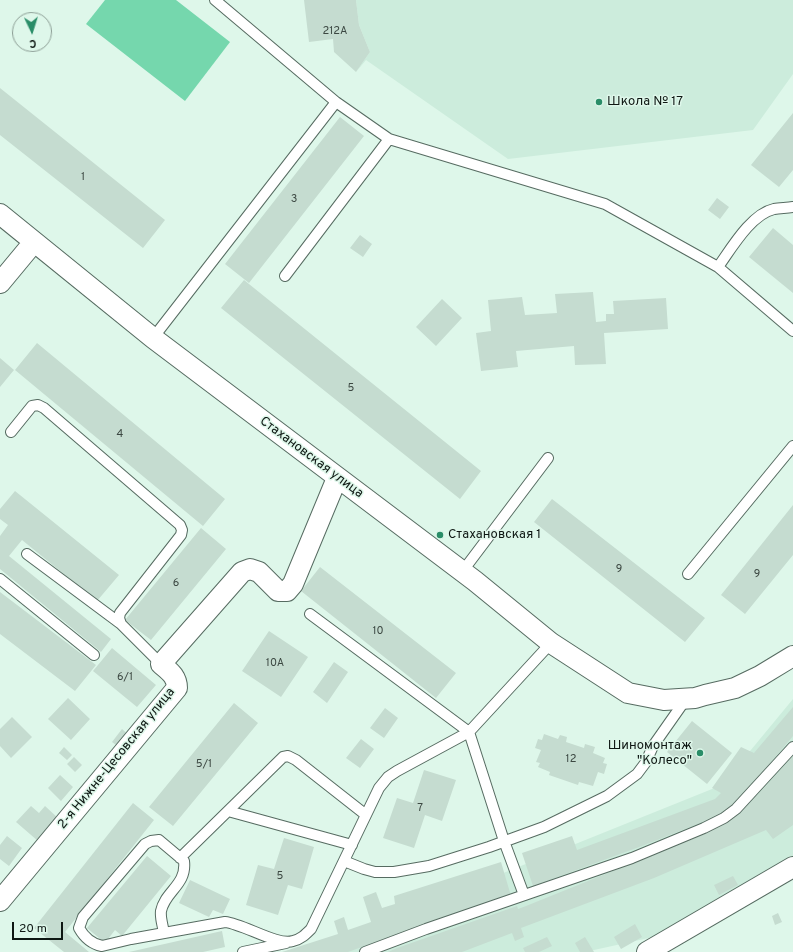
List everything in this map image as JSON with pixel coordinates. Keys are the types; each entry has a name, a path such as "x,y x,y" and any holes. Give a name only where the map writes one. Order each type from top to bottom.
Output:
{"street":[{"name":"Стахановская улица","path":"0,214 153,338 462,572 551,642 628,693 664,700 686,699"},
{"path":"0,284 34,242"},
{"path":"161,664 242,572 250,569 259,572 278,591 287,591 294,584 337,478"},
{"path":"686,699 735,688 760,676 793,656"},
{"name":"2-я Нижне-Цесовская улица","path":"0,901 177,688 175,677 161,664"},
{"path":"647,952 793,867"}],"lane":[{"path":"215,0 336,102 389,139 605,204 718,267 793,331"},
{"path":"153,338 336,102"},
{"path":"285,276 389,139"},
{"path":"718,267 752,221 761,214 773,209 793,207"},
{"path":"11,432 32,406 38,405 44,408 180,525 182,530 181,535 120,613 119,618 121,624"},
{"path":"688,574 793,446"},
{"path":"462,572 548,458"},
{"path":"27,554 121,624 161,664"},
{"path":"0,579 94,655"},
{"path":"310,614 469,732 504,841 524,895"},
{"path":"243,952 292,942 303,937 311,929 379,788 388,777 469,732 551,642"},
{"path":"344,861 375,872 394,872 429,866 551,824 607,796 637,774 646,762 653,746 686,699"},
{"path":"365,952 632,858 704,828 724,818 736,809 793,747"},
{"path":"180,858 283,757 288,756 296,760 366,816"},
{"path":"228,811 352,845"},
{"path":"164,933 161,912 167,899 184,875 184,861 159,840 151,841 145,844 83,917 79,928 90,941 102,946 225,922 233,923 265,936 292,942"}],"shaded area":[{"name":"Школа № 17","path":"356,0 793,0 793,74 753,130 508,159 366,60 356,72 370,52 359,25"},
{"path":"793,699 793,859 662,935 585,952 319,952 317,948 722,785"}],"green space":[{"path":"105,0 176,0 230,42 185,101 86,24"}],"building":[{"path":"304,0 356,0 359,25 370,52 356,72 334,52 333,39 309,42"},
{"path":"0,88 165,220 143,248 0,135"},
{"path":"793,113 793,170 779,187 751,165"},
{"path":"340,117 364,136 249,283 225,264"},
{"path":"717,198 729,207 720,219 708,210"},
{"path":"773,228 793,245 793,293 749,257"},
{"path":"360,235 372,244 363,257 350,248"},
{"path":"244,280 481,471 460,499 221,308"},
{"path":"593,292 596,322 606,321 606,314 614,314 613,301 666,298 668,329 604,333 606,364 575,365 574,346 516,351 518,367 481,371 476,333 491,331 488,300 522,297 525,315 557,313 555,294"},
{"path":"442,299 462,318 436,346 416,327"},
{"path":"37,343 225,499 203,526 15,370"},
{"path":"0,358 14,370 0,387"},
{"path":"15,491 119,575 97,601 22,540 9,556 111,639 101,652 0,569 0,536 8,525 0,519 0,509"},
{"path":"552,499 705,618 685,642 534,522"},
{"path":"793,505 793,555 745,614 721,595"},
{"path":"201,528 226,549 151,640 125,620"},
{"path":"320,567 456,673 436,698 301,591"},
{"path":"0,592 96,665 75,691 0,634"},
{"path":"269,631 308,657 281,697 242,671"},
{"path":"112,648 156,685 137,707 93,671"},
{"path":"334,662 348,672 327,703 313,692"},
{"path":"68,698 90,719 71,740 48,719"},
{"path":"234,703 258,723 173,826 149,807"},
{"path":"793,707 793,736 733,807 723,814 642,846 533,886 522,853 572,836 577,850 715,799 721,793 712,788 741,747 754,753"},
{"path":"385,708 398,718 384,738 370,728"},
{"path":"12,717 32,737 11,758 0,746 0,729"},
{"name":"Шиномонтаж \"Колесо\"","path":"692,721 732,753 707,784 667,752"},
{"path":"122,729 130,736 120,748 112,742"},
{"path":"544,734 558,739 560,735 567,737 566,742 584,748 585,744 595,747 593,753 605,758 603,763 607,764 604,774 598,772 593,786 579,782 578,785 549,775 550,772 538,767 540,763 536,762 541,750 535,748 538,739 542,740"},
{"path":"361,739 374,749 360,768 346,758"},
{"path":"64,747 72,755 67,760 59,753"},
{"path":"793,756 793,825 773,839 766,830 654,878 521,928 524,937 515,941 512,933 462,952 388,952 517,906 518,909 526,906 645,858 737,815"},
{"path":"74,757 82,765 75,772 67,764"},
{"path":"424,770 456,780 442,821 425,815 414,848 383,838 397,798 413,803"},
{"path":"60,775 73,787 61,801 48,788"},
{"path":"133,803 154,820 65,932 89,952 64,952 34,928"},
{"path":"31,806 39,813 45,806 58,818 38,841 16,822"},
{"path":"7,836 22,848 9,866 0,859 0,845"},
{"path":"284,838 314,847 302,889 288,885 278,915 246,905 258,865 274,869"},
{"path":"147,856 171,876 122,936 115,930 105,943 87,928"},
{"path":"501,862 511,896 403,932 404,934 385,941 384,939 348,952 282,952 338,934 334,921 344,917 348,930 371,922 363,897 376,892 382,908 395,904 394,896"},
{"path":"733,876 738,885 719,895 714,885"},
{"path":"190,880 230,899 223,914 213,910 209,917 179,903"},
{"path":"778,913 782,922 775,925 772,916"},
{"path":"635,924 642,937 621,949 614,937"},
{"path":"222,931 225,947 203,952 129,952"},
{"path":"547,937 552,946 539,952 525,952 523,948"},
{"path":"585,937 594,952 580,952 575,943"}],"place":[{"name":"Школа № 17","path":"599,102"},
{"name":"Стахановская 1","path":"440,535"},
{"name":"Шиномонтаж \"Колесо\"","path":"700,753"}]}
